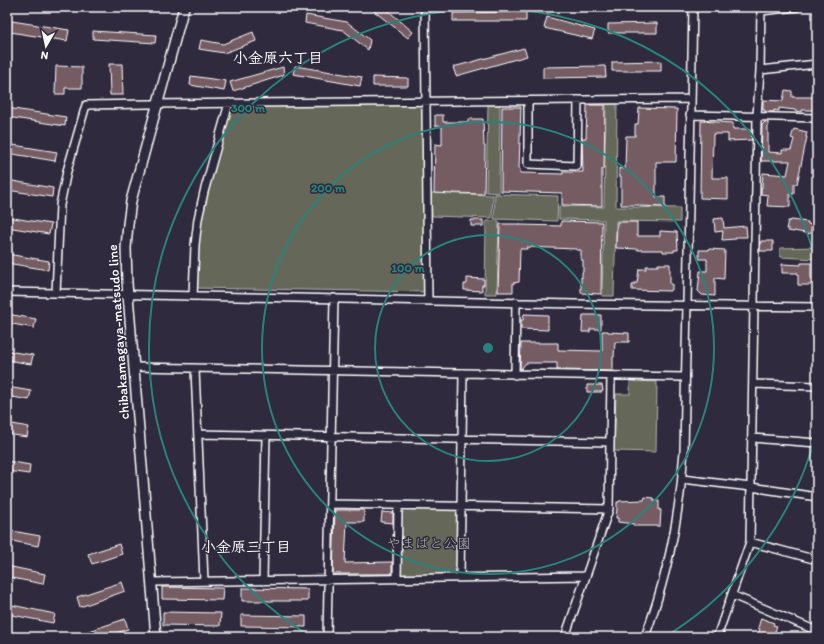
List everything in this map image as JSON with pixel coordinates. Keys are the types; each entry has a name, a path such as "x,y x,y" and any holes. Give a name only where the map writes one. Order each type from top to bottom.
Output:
{"main road":[{"name":"chibakamagaya-matsudo line","path":"156,637 128,295 126,248 130,208 137,178 184,7"}],"street":[{"path":"425,7 428,301"},
{"path":"645,637 660,591 670,553 678,513 682,479 684,452 692,7"},
{"path":"717,637 750,542 757,116 760,70 761,9 797,7"},
{"path":"760,70 817,64"},
{"path":"56,293 60,206 67,171 86,105 690,99"},
{"path":"528,101 528,164 577,166 578,100"},
{"path":"194,296 195,245 198,220 230,103"},
{"path":"690,115 817,118"},
{"path":"7,292 428,301 817,307"},
{"path":"327,637 334,298"},
{"path":"515,374 516,302"},
{"path":"134,367 685,377"},
{"path":"195,369 204,582"},
{"path":"460,578 463,373"},
{"path":"564,637 609,509 611,376"},
{"path":"753,384 817,386"},
{"path":"198,434 610,442"},
{"path":"263,581 266,436"},
{"path":"752,438 817,443"},
{"path":"682,479 817,497"},
{"path":"330,504 609,509"},
{"path":"397,578 398,505"},
{"path":"750,542 817,560"},
{"path":"152,582 586,576"},
{"path":"732,595 817,631"}],"green space":[{"path":"426,101 428,292 193,288 196,232 229,103"},
{"path":"606,104 617,104 616,207 680,208 680,222 616,221 614,296 602,296 604,220 559,219 559,206 604,207"},
{"path":"488,105 500,105 499,193 486,192"},
{"path":"431,193 493,195 492,218 432,216"},
{"path":"495,194 558,196 557,221 494,219"},
{"path":"486,221 499,221 497,294 485,294"},
{"path":"817,247 817,259 780,256 780,248"},
{"path":"630,381 657,382 656,452 614,451 616,394 630,394"},
{"name":"やまばと公園","path":"404,509 455,510 458,512 457,573 455,575 402,575 400,573 401,512"}],"building":[{"path":"369,7 384,7 413,32 408,38"},
{"path":"526,12 526,21 453,21 453,13"},
{"path":"306,15 347,22 370,40 368,50 343,30 305,23"},
{"path":"547,17 595,30 592,39 544,28"},
{"path":"12,21 69,30 67,41 10,32"},
{"path":"657,23 657,33 608,33 608,24"},
{"path":"93,31 156,35 155,43 93,39"},
{"path":"253,32 256,41 224,53 199,49 201,40 223,44"},
{"path":"524,48 527,56 456,76 453,67"},
{"path":"661,61 661,71 612,71 612,62"},
{"path":"109,64 122,64 123,95 110,95"},
{"path":"56,66 82,67 82,88 65,88 65,94 55,94"},
{"path":"295,66 362,77 360,86 293,74"},
{"path":"605,66 606,77 543,78 543,67"},
{"path":"283,67 284,75 233,91 230,82"},
{"path":"191,76 226,81 224,91 190,85"},
{"path":"373,77 408,78 408,86 373,86"},
{"path":"785,90 792,91 792,97 817,97 817,110 802,110 802,112 779,108 779,111 774,110 774,112 765,112 765,110 763,110 763,100 783,101"},
{"path":"587,105 605,105 602,206 562,205 562,193 501,191 502,107 521,107 520,173 563,174 563,172 583,172 582,138 586,138"},
{"path":"7,108 66,117 65,126 7,117"},
{"path":"639,108 677,109 676,162 656,162 656,197 665,197 665,207 621,205 621,176 619,176 619,168 625,169 626,136 635,136 635,124 638,124"},
{"path":"435,115 443,115 443,122 468,122 468,119 483,119 485,146 484,194 434,193 435,144 442,145 442,126 435,126"},
{"path":"701,121 733,123 733,129 750,129 750,131 752,131 752,140 728,141 728,134 713,134 712,178 728,178 728,199 700,198"},
{"path":"765,122 768,122 768,152 782,153 782,150 791,150 794,139 791,138 794,129 807,132 797,184 794,184 794,194 790,194 790,207 767,206 768,195 761,194 763,173 787,175 790,161 761,161 762,125"},
{"path":"7,144 57,152 55,161 7,153"},
{"path":"7,180 53,188 52,197 7,190"},
{"path":"7,217 51,224 49,234 7,227"},
{"path":"723,218 724,228 746,226 747,237 736,237 736,239 722,240 723,231 715,232 714,219"},
{"path":"471,220 483,220 483,226 471,226"},
{"path":"561,221 602,222 601,294 581,293 583,260 581,260 581,250 527,247 527,249 520,249 519,282 513,283 513,292 498,292 500,224 561,226"},
{"path":"788,221 808,222 808,224 812,225 810,234 788,231 789,229 786,229"},
{"path":"617,222 637,222 637,236 660,236 660,231 677,232 678,250 674,250 674,252 663,252 663,250 616,248"},
{"path":"761,241 773,241 773,251 760,251"},
{"path":"699,250 725,250 724,279 715,278 715,296 702,295 698,291 700,271 707,271 707,259 699,259"},
{"path":"7,254 49,261 48,270 7,263"},
{"path":"801,263 811,263 811,285 798,285 798,273 782,273 782,264 801,265"},
{"path":"658,264 670,264 670,284 672,284 672,290 632,290 632,285 637,283 639,269 646,269 646,266 658,266"},
{"path":"467,278 484,279 482,291 464,290 464,284 467,284"},
{"path":"7,314 36,319 34,328 7,323"},
{"path":"524,314 548,315 548,330 521,329 521,320 523,320"},
{"path":"583,315 601,315 601,329 590,329 590,332 582,332"},
{"path":"602,331 629,333 629,342 615,342 613,371 557,370 557,363 526,363 520,369 521,343 558,343 558,350 602,351"},
{"path":"7,351 33,355 31,364 7,360"},
{"path":"587,385 602,385 603,391 587,392"},
{"path":"7,387 31,391 29,400 7,396"},
{"path":"7,423 29,427 27,437 7,434"},
{"path":"7,461 30,465 29,474 7,471"},
{"path":"645,497 654,498 654,501 659,501 659,510 661,510 660,526 634,526 634,524 618,522 618,518 616,518 617,502 644,500"},
{"path":"335,510 364,510 364,522 347,522 345,563 392,562 392,574 333,574"},
{"path":"382,512 393,513 393,523 381,522"},
{"path":"7,530 40,536 38,546 7,540"},
{"path":"119,544 122,554 92,564 88,554"},
{"path":"7,566 45,574 43,584 7,577"},
{"path":"122,582 125,591 80,607 77,597"},
{"path":"162,587 223,588 222,600 162,599"},
{"path":"242,588 308,589 308,601 242,601"},
{"path":"7,604 55,614 53,623 7,614"},
{"path":"163,612 221,613 220,626 163,625"},
{"path":"241,615 306,616 306,627 241,626"},
{"path":"761,618 774,623 773,625 777,626 773,637 757,637 760,629 758,628"},
{"path":"125,619 128,629 105,637 74,636"}],"district":[{"name":"小金原六丁目","path":"278,58"},
{"name":"小金原三丁目","path":"246,547"}]}
